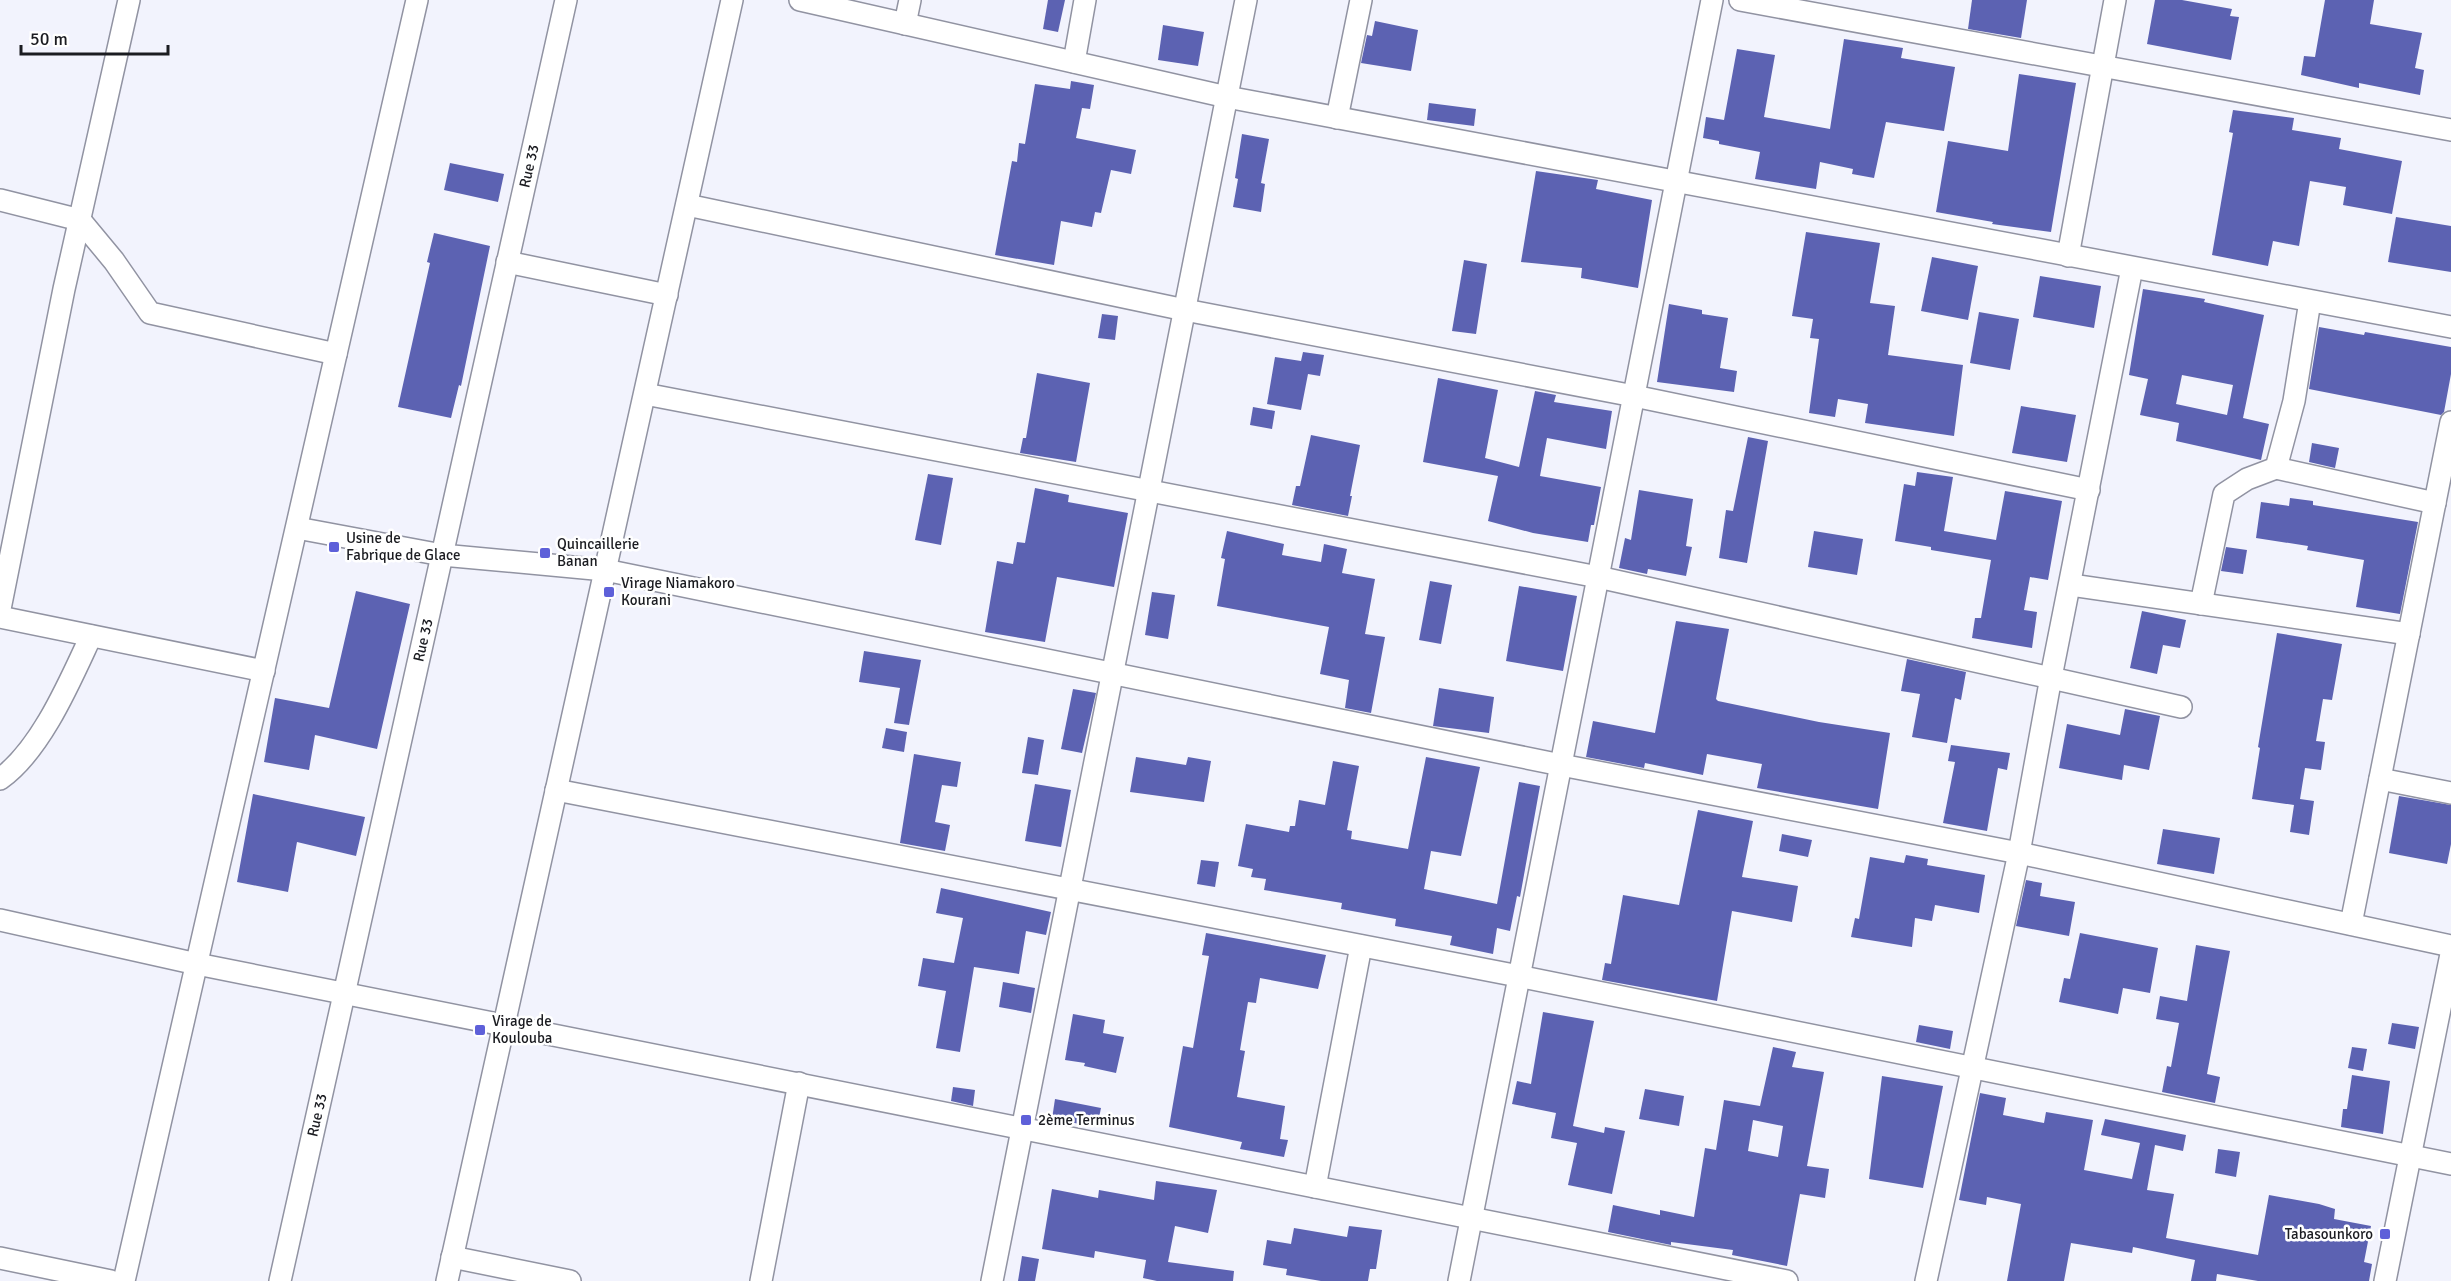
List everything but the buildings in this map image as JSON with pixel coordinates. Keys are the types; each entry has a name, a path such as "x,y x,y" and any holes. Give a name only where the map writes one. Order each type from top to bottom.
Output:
{"street":[{"path":"0,609 62,301 129,0"},
{"path":"124,1281 417,0"},
{"name":"Rue 33","path":"280,1281 566,0"},
{"path":"447,1281 732,0"},
{"path":"800,0 1227,97 2451,327"},
{"path":"905,24 910,0"},
{"path":"1074,62 1085,0"},
{"path":"992,1281 1246,0"},
{"path":"1337,118 1361,0"},
{"path":"1459,1281 1712,0"},
{"path":"1740,0 2451,130"},
{"path":"2068,256 2115,0"},
{"path":"0,200 80,220 114,261 150,313 336,354"},
{"path":"687,205 1185,310 1634,396 2089,490"},
{"path":"507,262 667,295"},
{"path":"1926,1281 1971,1065 2019,853 2051,677 2132,268"},
{"path":"2276,468 2294,401 2310,301"},
{"path":"645,394 1598,577 2181,707"},
{"path":"2351,924 2451,422"},
{"path":"2201,604 2224,494 2247,479 2276,468 2435,503"},
{"path":"297,528 442,555 605,570 1561,765 2019,853 2451,946"},
{"path":"2071,585 2409,634"},
{"path":"0,617 264,670"},
{"path":"0,779 14,769 57,709 91,636"},
{"path":"2380,779 2451,793"},
{"path":"556,790 1070,888 1971,1065 2451,1164"},
{"path":"0,920 197,964 1787,1281"},
{"path":"1315,1187 1361,946"},
{"path":"2385,1281 2451,954"},
{"path":"760,1281 799,1083"},
{"path":"452,1257 570,1281"},
{"path":"0,1258 111,1281"}],"place":[{"name":"Usine de Fabrique de Glace","path":"334,547"},
{"name":"Quincaillerie Banan","path":"545,553"},
{"name":"Virage Niamakoro Kourani","path":"609,592"},
{"name":"Virage de Koulouba","path":"480,1030"},
{"name":"2ème Terminus","path":"1026,1120"},
{"name":"Tabasounkoro","path":"2385,1234"}]}
